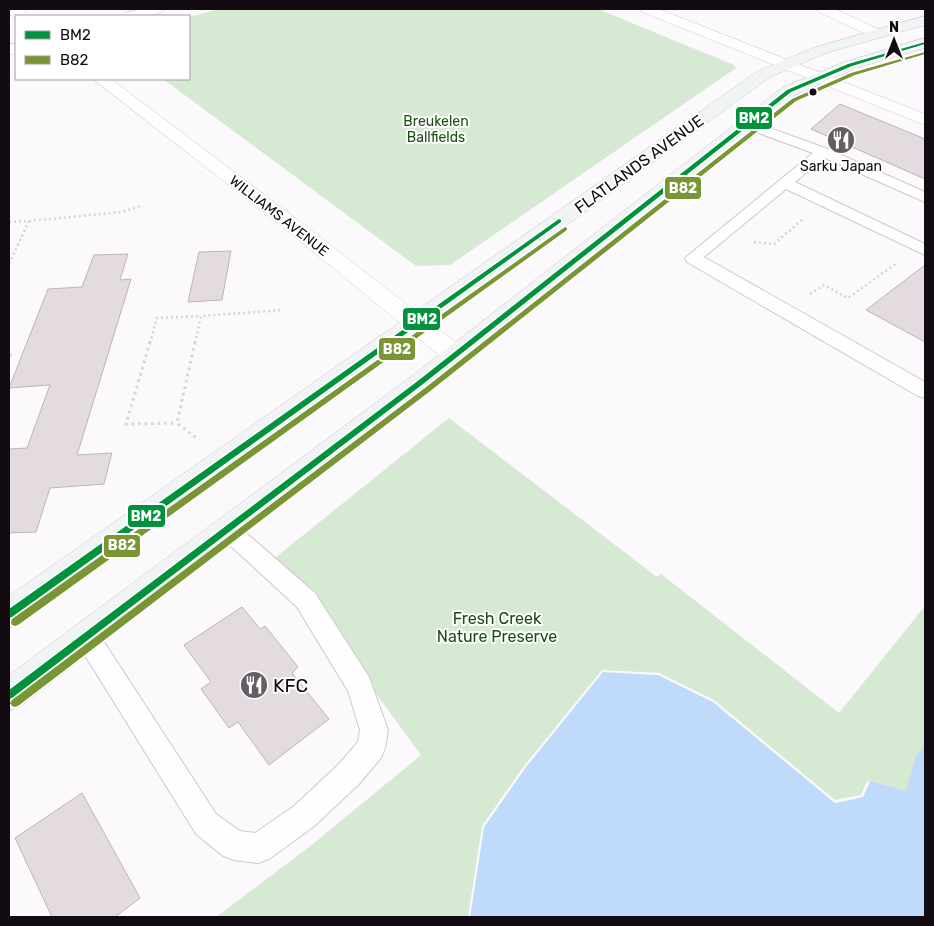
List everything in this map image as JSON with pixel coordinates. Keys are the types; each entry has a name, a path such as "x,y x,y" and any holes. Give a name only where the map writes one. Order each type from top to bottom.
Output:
{"main road":[{"name":"FLATLANDS AVENUE","path":"9,614 764,74 821,50 925,20"},
{"name":"FLATLANDS AVENUE","path":"9,695 455,355 790,91 850,65 925,42"}],"street":[{"path":"134,15 157,9"},
{"path":"647,9 925,120"},
{"path":"824,9 877,34"},
{"name":"WILLIAMS AVENUE","path":"102,80 300,232 455,355"}],"lane":[{"path":"747,124 823,152 925,197"},
{"path":"823,152 693,258 925,391"},
{"path":"785,183 925,250"},
{"path":"86,636 206,824 234,845 258,848 303,817 348,775 371,748 374,730 360,686 306,600 227,529"}],"path":[{"path":"9,222 122,212 140,206"},
{"path":"749,248 755,241 774,244 808,215"},
{"path":"9,264 29,221"},
{"path":"804,298 824,284 848,298 901,261"},
{"path":"199,440 177,423 126,424 157,318 283,310"},
{"path":"177,423 201,316"}],"green space":[{"name":"Breukelen Ballfields","path":"219,9 598,9 734,65 736,68 450,265 416,266 164,80 190,80 190,17"},
{"name":"Fresh Creek Nature Preserve","path":"449,418 657,577 661,574 839,713 925,606 925,810 513,917 216,917 313,844 421,755 276,557"}],"water":[{"path":"603,672 658,675 713,702 835,803 863,797 870,781 906,791 916,757 925,745 925,917 470,917 484,827 526,767"}],"pier":[{"path":"602,670 659,673 714,700 835,800 861,795 867,781 870,781 863,797 835,803 713,702 658,675 603,672 526,767 484,827 470,917 468,917 482,826 524,766"}],"building":[{"path":"840,104 925,139 925,179 811,129"},
{"path":"231,251 222,300 188,302 199,252"},
{"path":"128,254 120,280 131,279 77,455 112,453 104,484 50,488 36,532 9,533 9,449 27,448 50,385 9,388 48,289 82,287 94,255"},
{"path":"925,265 925,342 866,310"},
{"name":"KFC","path":"242,607 260,629 265,626 298,667 292,673 329,719 269,765 238,722 229,728 201,689 211,682 184,645"},
{"path":"82,793 140,898 115,917 52,917 15,838"}],"transit line":[{"name":"BM2","path":"9,695 421,382 789,91 850,65 925,43"},
{"name":"B82","path":"15,703 427,390 794,100 853,74 925,53"},
{"name":"BM2","path":"9,614 559,221"},
{"name":"B82","path":"15,622 565,229"}],"place":[{"name":"Sarku Japan","path":"841,140"},
{"name":"KFC","path":"254,685"}]}
